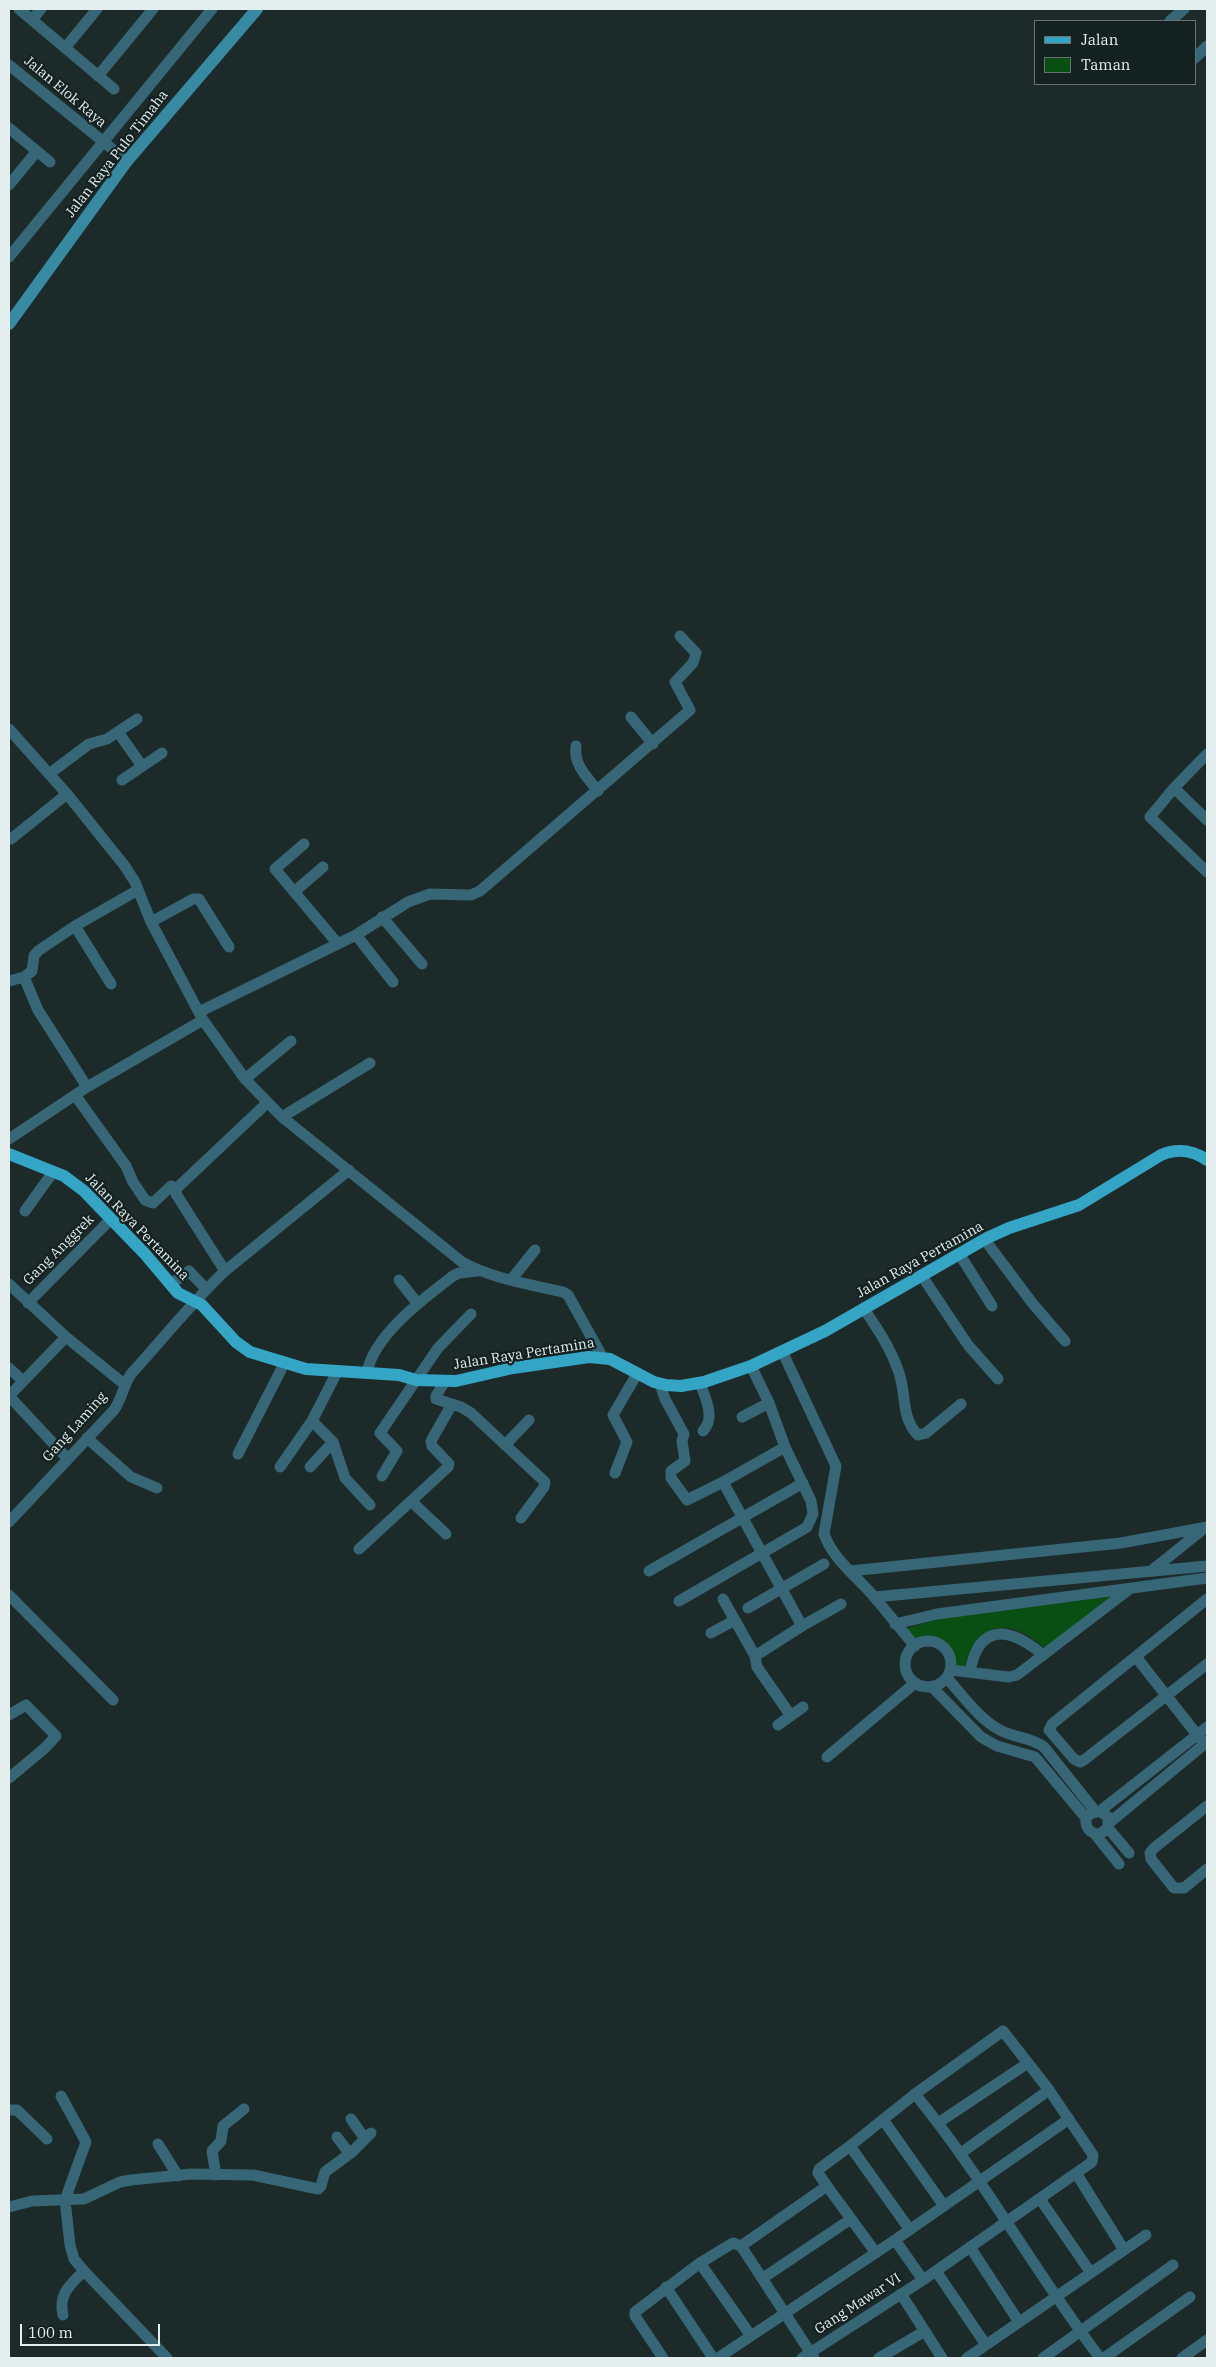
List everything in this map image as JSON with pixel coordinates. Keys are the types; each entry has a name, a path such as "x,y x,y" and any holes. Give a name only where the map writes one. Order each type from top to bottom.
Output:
{"main road":[{"name":"Jalan Raya Pertamina","path":"9,1154 71,1181 84,1191 111,1219 178,1293 196,1302 215,1318 236,1342 250,1352 284,1364 306,1369 337,1372 399,1375 416,1380 456,1381 513,1368 589,1357 618,1362 637,1374 660,1384 681,1386 700,1383 751,1366 864,1309 1009,1228 1079,1205 1172,1150 1194,1153 1207,1160"}],"street":[{"path":"19,9 114,89"},
{"path":"32,20 41,9"},
{"path":"65,48 97,9"},
{"path":"98,76 153,9"},
{"path":"9,257 107,146 212,9"},
{"name":"Jalan Raya Pulo Timaha","path":"9,324 124,159 257,9"},
{"path":"1171,20 1184,9"},
{"path":"1196,57 1207,46"},
{"name":"Jalan Elok Raya","path":"9,65 124,159"},
{"path":"9,128 50,162"},
{"path":"9,185 37,151"},
{"path":"9,1139 87,1087 201,1016 356,935 408,902 430,894 471,895 480,891 653,744 690,710 675,682 693,663 696,653 680,636"},
{"path":"631,717 653,744"},
{"path":"49,774 90,744 105,740 137,719"},
{"path":"9,729 67,794 136,882 150,922 201,1016 245,1079 267,1103 435,1242 462,1262 478,1271 568,1295 603,1358"},
{"path":"118,732 142,766"},
{"path":"576,746 576,762 598,790"},
{"path":"122,780 162,753"},
{"path":"1205,761 1174,788 1150,816 1207,872"},
{"path":"1174,788 1207,820"},
{"path":"11,839 67,794"},
{"path":"304,844 274,869 338,944"},
{"path":"294,892 323,867"},
{"path":"9,982 24,977 32,971 34,956 38,951 75,926 138,890"},
{"path":"150,922 193,899 199,898 229,947"},
{"path":"382,918 422,964"},
{"path":"75,926 111,984"},
{"path":"356,935 393,982"},
{"path":"24,977 38,1010 87,1087"},
{"path":"245,1079 291,1041"},
{"path":"282,1117 370,1063"},
{"path":"75,1095 126,1166 133,1182 145,1200 153,1204 171,1186 177,1188"},
{"path":"225,1271 176,1194 177,1188 267,1103"},
{"name":"Gang Laming","path":"9,1522 119,1404 124,1384 206,1289 225,1271 349,1170"},
{"path":"25,1211 54,1172"},
{"name":"Gang Anggrek","path":"28,1303 111,1219"},
{"path":"985,1240 1033,1304 1065,1341"},
{"path":"510,1280 536,1250"},
{"path":"960,1255 992,1306"},
{"path":"171,1284 190,1271 206,1289"},
{"path":"367,1373 369,1360 397,1324 418,1304 453,1276 459,1273 478,1271"},
{"path":"922,1276 968,1345 998,1379"},
{"path":"399,1280 418,1304"},
{"path":"9,1284 66,1337 124,1384"},
{"path":"864,1309 885,1341 899,1371 905,1412 910,1425 918,1436 926,1433 961,1404"},
{"path":"382,1476 397,1452 380,1433 438,1348 471,1314"},
{"path":"66,1337 9,1396 67,1458"},
{"path":"782,1351 834,1460 836,1472 824,1534 835,1558 874,1597 915,1646"},
{"path":"238,1454 284,1364"},
{"path":"679,1601 802,1530 809,1523 813,1514 813,1506 785,1447 769,1403 751,1366"},
{"path":"9,1368 23,1381"},
{"path":"280,1467 312,1421 337,1372"},
{"path":"616,1474 627,1442 613,1415 637,1374"},
{"path":"445,1380 436,1398 438,1401 452,1404 471,1413 545,1482 544,1487 521,1518"},
{"path":"700,1383 710,1414 707,1425 703,1430"},
{"path":"660,1384 665,1398 684,1434 682,1441 685,1461 670,1474 675,1485 686,1500 723,1482 785,1447"},
{"path":"742,1417 769,1403"},
{"path":"359,1549 449,1466 432,1446 431,1441 452,1404"},
{"path":"505,1445 530,1420"},
{"path":"312,1421 333,1442 345,1478 370,1505"},
{"path":"86,1438 131,1477 157,1488"},
{"path":"310,1467 333,1442"},
{"path":"723,1482 802,1626"},
{"path":"649,1571 803,1483"},
{"path":"411,1501 446,1534"},
{"path":"850,1571 1121,1543 1206,1528"},
{"path":"949,1674 970,1672 1009,1677 1017,1675 1206,1528"},
{"path":"748,1608 824,1564"},
{"path":"874,1597 938,1593 1207,1566"},
{"path":"895,1624 937,1614 1207,1578"},
{"path":"937,1614 938,1593"},
{"path":"9,1595 113,1700"},
{"path":"723,1599 755,1656 756,1667 791,1716"},
{"path":"1207,1599 1052,1724 1049,1730 1074,1759 1080,1762 1167,1697 1207,1664"},
{"path":"755,1656 841,1604"},
{"path":"711,1634 735,1620"},
{"path":"970,1672 975,1652 981,1643 998,1634 1018,1637 1043,1656"},
{"path":"932,1687 940,1684 949,1674 950,1656 940,1645 927,1642 915,1646 906,1660 906,1669 909,1677 915,1683 932,1687 981,1737 997,1746 1035,1757 1094,1814 1108,1817 1109,1825 1129,1853"},
{"path":"1095,1834 1100,1834 1206,1745 1136,1657"},
{"path":"949,1674 991,1724 1003,1732 1035,1740 1044,1747 1094,1814"},
{"path":"827,1757 915,1683"},
{"path":"9,1715 26,1705 56,1736 45,1748 9,1778"},
{"path":"778,1725 803,1707"},
{"path":"1119,1864 1095,1834 1087,1828 1094,1814 1207,1726"},
{"path":"1207,1806 1150,1853 1151,1859 1174,1888 1184,1888 1207,1869"},
{"name":"Gang Mawar VI","path":"809,2356 923,2280 1092,2162 1093,2155 1069,2118 1008,2035 1001,2031 915,2094"},
{"path":"938,2123 1028,2062"},
{"path":"961,2153 1049,2090"},
{"path":"876,2253 818,2173 819,2169 884,2121 915,2094 961,2153 1056,2297 1100,2358"},
{"path":"61,2096 86,2142 67,2200 70,2245 74,2259 167,2358"},
{"path":"216,2175 212,2151 222,2141 224,2125 244,2109"},
{"path":"9,2110 17,2110 47,2139"},
{"path":"718,2358 910,2230 1069,2118"},
{"path":"9,2207 32,2201 84,2200 120,2182 178,2176 253,2175 318,2189 325,2172 368,2136 351,2119"},
{"path":"884,2121 944,2206"},
{"path":"337,2137 350,2153"},
{"path":"158,2144 178,2176"},
{"path":"850,2146 910,2230"},
{"path":"1076,2173 1124,2250"},
{"path":"740,2246 828,2186"},
{"path":"1040,2199 1091,2273"},
{"path":"763,2278 851,2220"},
{"path":"972,2357 986,2345 1146,2235"},
{"path":"895,2240 923,2280"},
{"path":"664,2358 634,2314 666,2287 731,2243 740,2246 763,2278 786,2314 809,2356"},
{"path":"970,2247 1019,2322"},
{"path":"700,2263 751,2336"},
{"path":"1043,2358 1173,2265"},
{"path":"63,2315 61,2307 63,2294 84,2271"},
{"path":"936,2271 986,2345"},
{"path":"666,2287 713,2358"},
{"path":"901,2294 942,2358"},
{"path":"1104,2358 1190,2297"},
{"path":"879,2358 925,2331"},
{"path":"1182,2358 1207,2340"}],"green space":[{"path":"1115,1596 1045,1649 1021,1632 1009,1628 998,1628 988,1632 979,1639 971,1651 965,1666 956,1666 951,1650 943,1640 931,1637 915,1639 905,1629 937,1619"}]}
